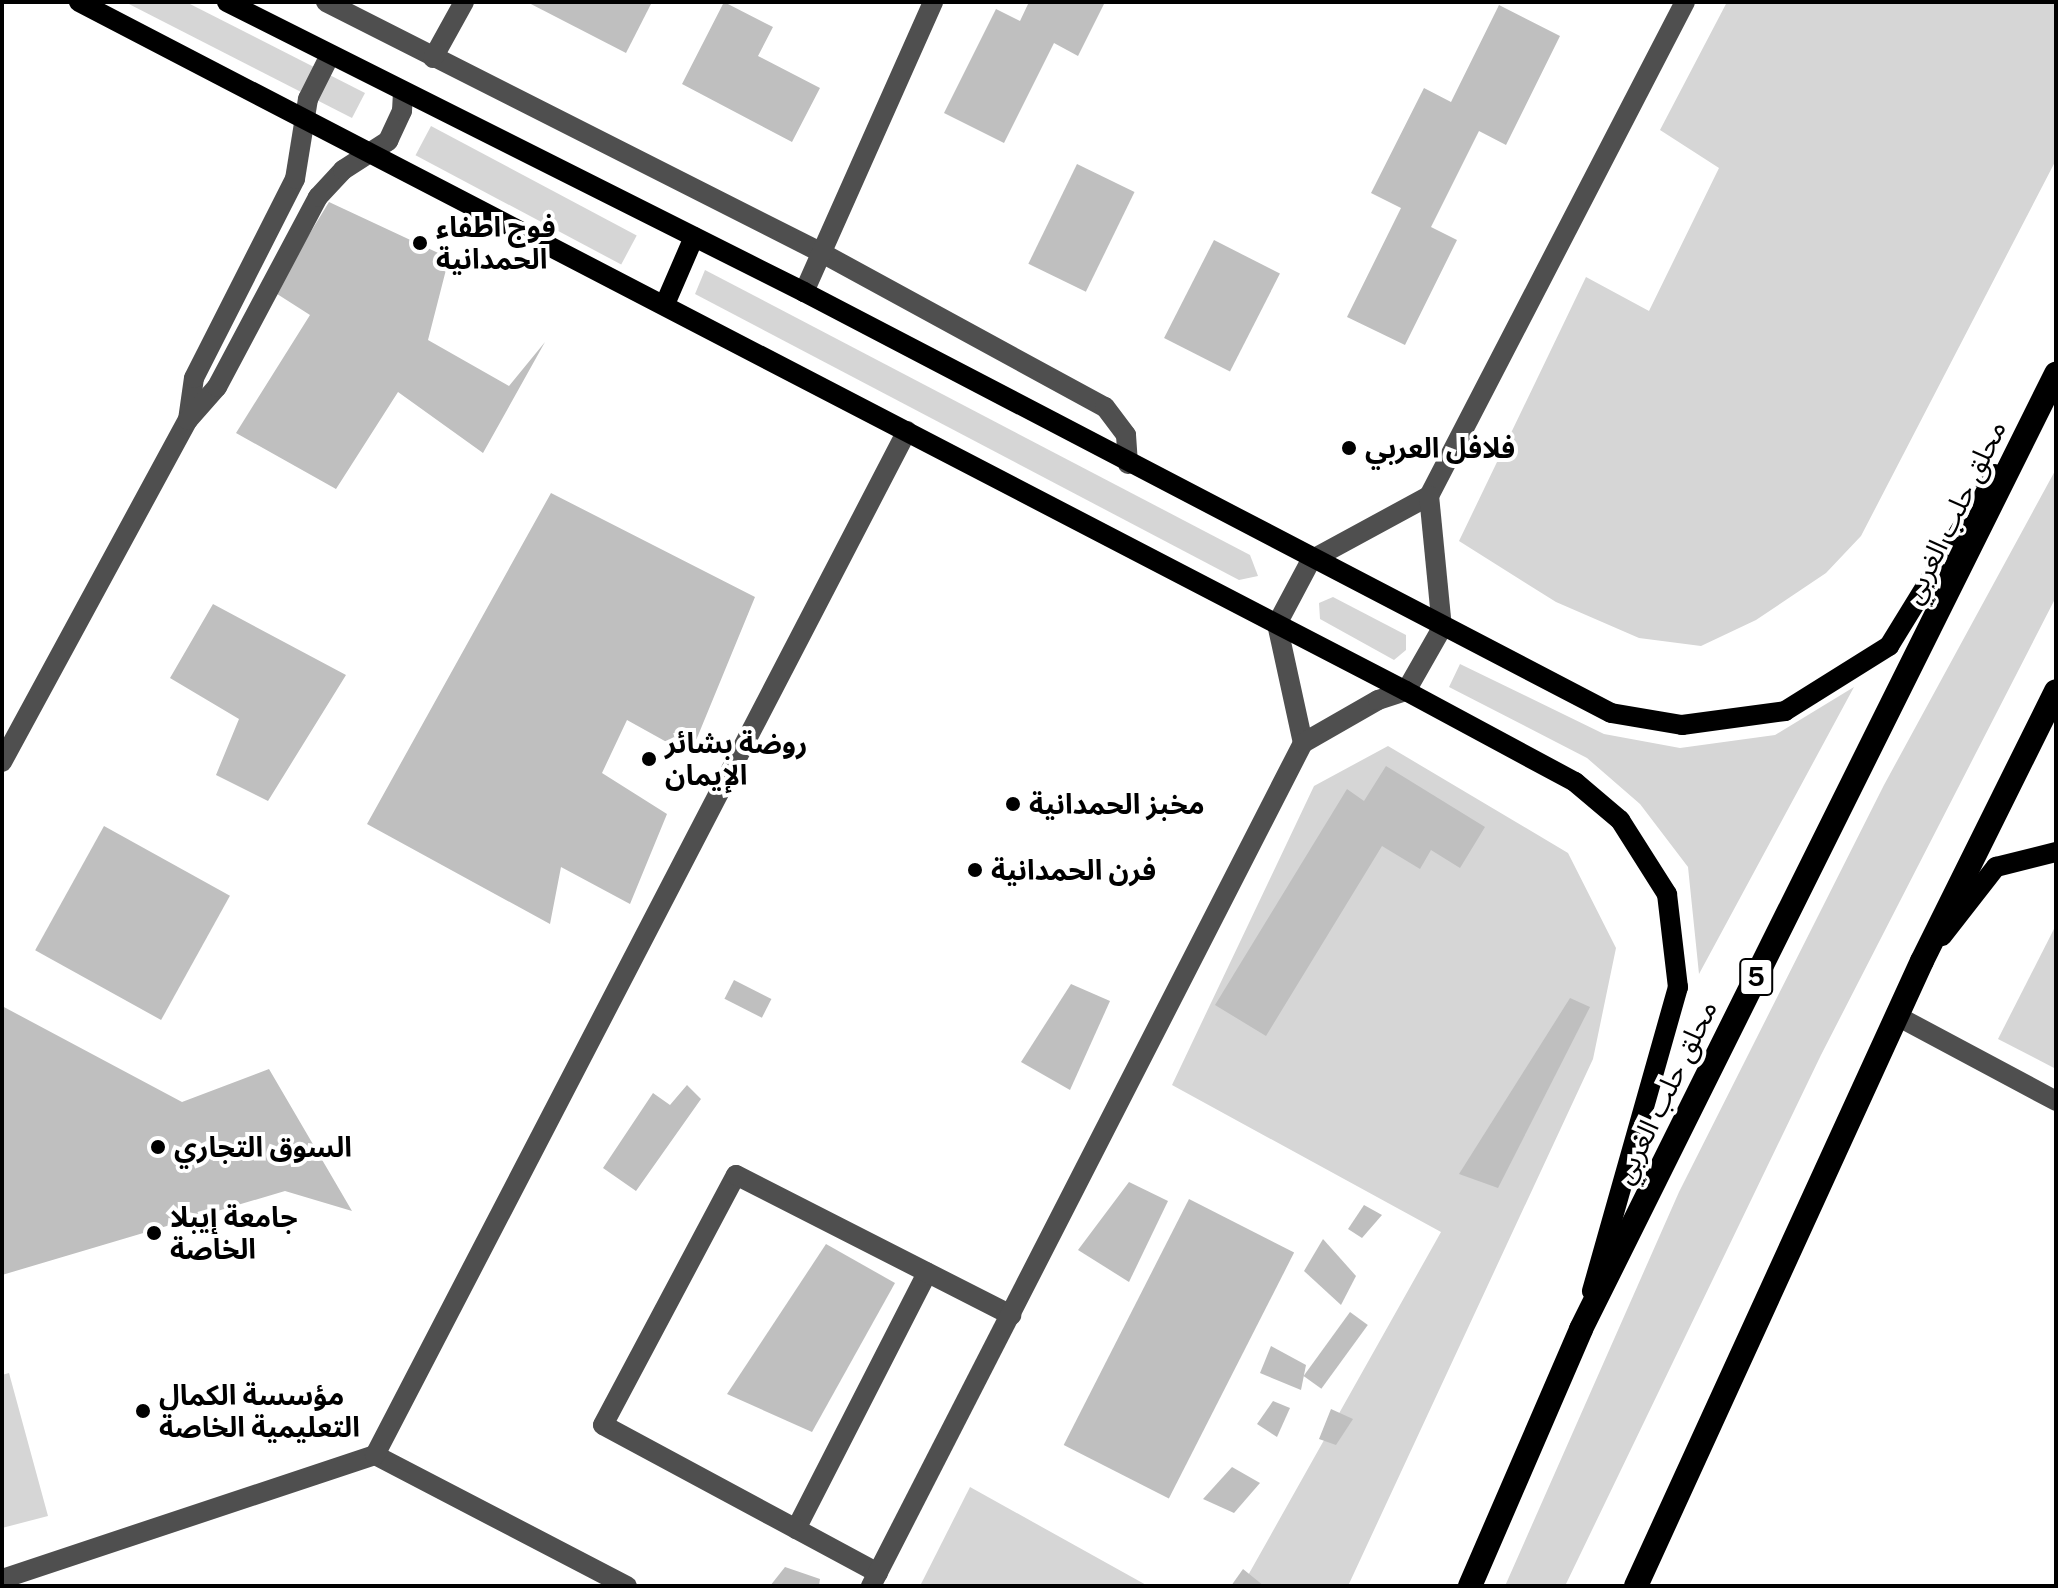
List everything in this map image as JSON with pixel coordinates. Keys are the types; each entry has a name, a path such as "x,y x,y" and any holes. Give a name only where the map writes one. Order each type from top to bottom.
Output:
{"highway":[{"name":"محلق حلب الغربي","path":"1470,1586 1581,1329 2052,382"},
{"path":"1636,1586 1922,961 2056,691"}],"main road":[{"path":"79,2 374,152 1406,691 1575,782 1620,820 1667,894 1678,987 1581,1329"},
{"path":"227,2 329,57 804,292 1311,560 1611,713 1682,725 1785,711 1889,646 2052,382"},
{"path":"665,304 694,237"},
{"path":"1922,961 1996,867 2056,852"}],"street":[{"path":"326,2 822,253 1105,407 1126,435 1128,464"},
{"path":"433,58 464,2"},
{"path":"804,292 933,2"},
{"path":"1011,1315 736,1175 603,1425 796,1529 874,1580 1011,1315 1303,743 1378,700 1406,691 1442,628 1429,496 1685,2"},
{"path":"188,420 194,378 295,179 303,149 303,117 329,57"},
{"path":"2,762 188,420 217,387 318,197 343,170 374,152 397,127 403,94"},
{"path":"2,1579 375,1455 907,431"},
{"path":"1303,743 1277,624 1311,560 1429,496"},
{"path":"1897,1016 2056,1101"},
{"path":"796,1529 927,1273"},
{"path":"375,1455 627,1586"}],"shaded area":[{"path":"125,2 186,2 365,93 352,118"},
{"path":"1727,2 2056,2 2056,160 1861,536 1826,573 1756,620 1701,646 1639,638 1556,602 1459,541 1586,277 1649,311 1719,168 1660,130"},
{"path":"431,126 637,235 621,265 416,155"},
{"path":"705,270 1250,555 1258,576 1239,580 695,294"},
{"path":"2056,469 2056,597 1821,1055 1565,1586 1505,1586 1679,1192 1884,785"},
{"path":"1333,597 1406,635 1406,650 1394,660 1320,619 1319,603"},
{"path":"1460,664 1604,734 1680,748 1775,735 1854,687 1699,974 1688,867 1640,804 1587,758 1449,687"},
{"path":"1388,746 1568,853 1616,948 1593,1059 1348,1586 1242,1586 1441,1232 1172,1085 1314,786"},
{"path":"2056,925 2056,1069 1998,1039"},
{"path":"9,1373 48,1516 2,1528 2,1375"},
{"path":"970,1487 1148,1586 920,1586"}],"building":[{"path":"527,2 652,2 626,53"},
{"path":"724,2 773,27 758,56 820,88 792,142 682,84"},
{"path":"1029,2 1105,2 1078,56 1054,43 1004,143 944,113 996,9 1020,21"},
{"path":"1499,5 1560,36 1506,145 1479,131 1431,227 1457,240 1405,345 1347,317 1401,208 1371,193 1424,88 1451,102"},
{"path":"1077,164 1135,192 1086,292 1028,264"},
{"path":"329,202 449,258 428,340 509,386 545,342 483,453 398,392 336,489 236,433 310,315 274,292"},
{"path":"1214,240 1280,274 1230,372 1164,338"},
{"path":"551,493 755,597 690,755 627,720 602,773 667,814 630,904 561,867 550,924 367,824"},
{"path":"213,604 346,675 268,801 216,775 239,719 170,678"},
{"path":"1386,766 1485,827 1460,868 1431,850 1420,869 1382,846 1266,1036 1215,1005 1347,789 1364,801"},
{"path":"104,826 230,896 161,1020 35,950"},
{"path":"734,980 771,999 762,1018 724,999"},
{"path":"1071,984 1110,1001 1070,1090 1021,1062"},
{"path":"1570,998 1590,1007 1498,1188 1459,1174"},
{"name":"السوق التجاري","path":"2,1006 182,1102 269,1069 352,1211 285,1191 2,1275"},
{"path":"687,1085 701,1099 636,1191 603,1168 653,1093 670,1105"},
{"path":"1129,1182 1168,1201 1129,1282 1078,1250"},
{"path":"1189,1199 1294,1253 1169,1498 1064,1445"},
{"path":"1364,1205 1382,1215 1362,1238 1348,1229"},
{"path":"1323,1239 1356,1276 1341,1305 1304,1271"},
{"path":"826,1244 895,1283 812,1432 727,1394"},
{"path":"1350,1312 1368,1325 1321,1389 1304,1376"},
{"path":"1271,1346 1306,1365 1301,1390 1260,1373"},
{"path":"1273,1401 1290,1408 1277,1437 1257,1424"},
{"path":"1331,1409 1353,1419 1336,1445 1319,1439"},
{"path":"1232,1467 1260,1483 1234,1513 1203,1499"},
{"path":"785,1567 820,1579 819,1586 770,1586"},
{"path":"1243,1569 1264,1586 1231,1586"}],"place":[{"name":"فوج اطفاء الحمدانية","path":"420,243"},
{"name":"فلافل العربي","path":"1349,448"},
{"name":"روضة بشائر الإيمان","path":"649,759"},
{"name":"مخبز الحمدانية","path":"1013,804"},
{"name":"فرن الحمدانية","path":"975,870"},
{"name":"السوق التجاري","path":"158,1147"},
{"name":"جامعة إيبلا الخاصة","path":"154,1233"},
{"name":"مؤسسة الكمال التعليمية الخاصة","path":"143,1411"}]}
